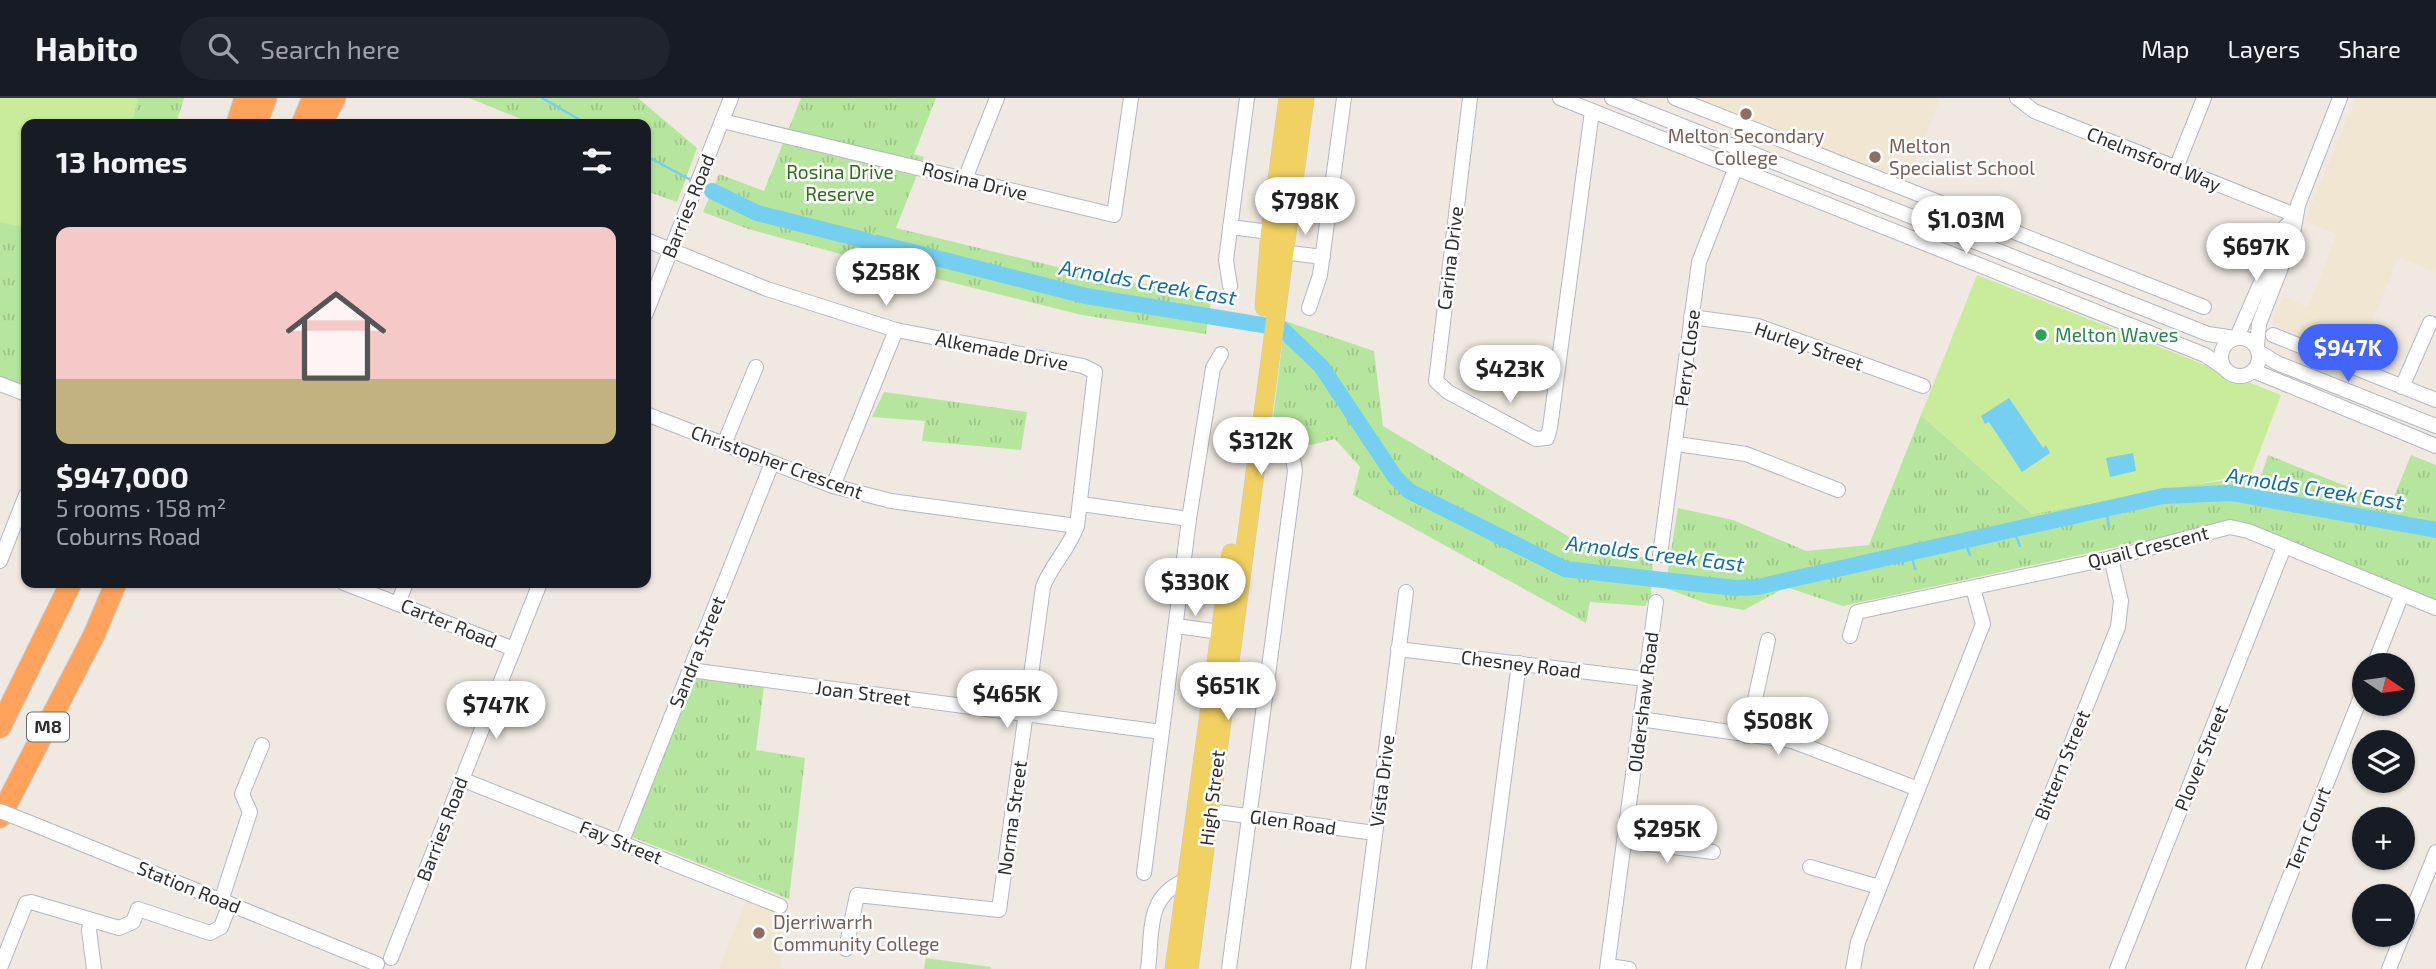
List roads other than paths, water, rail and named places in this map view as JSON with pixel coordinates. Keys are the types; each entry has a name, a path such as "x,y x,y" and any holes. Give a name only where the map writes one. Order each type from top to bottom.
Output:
{"highway":[{"path":"238,119 244,98"},
{"path":"258,119 266,98"},
{"path":"304,119 313,98"},
{"path":"324,119 335,98"},
{"name":"M8","path":"0,727 69,588"},
{"name":"M8","path":"0,817 94,635 114,588"}],"main road":[{"name":"High Street","path":"1189,969 1204,809 1267,328 1288,98"},
{"name":"High Street","path":"1276,242 1305,98"},
{"name":"High Street","path":"1174,969 1186,880 1204,809"}],"street":[{"path":"965,179 997,98"},
{"name":"Rosina Drive","path":"722,121 1114,215 1131,98"},
{"path":"1230,286 1226,269 1247,98"},
{"path":"1309,308 1323,257 1344,98"},
{"name":"Carina Drive","path":"1470,98 1436,380 1448,392 1536,439 1546,438 1550,428 1592,110"},
{"path":"1560,98 2205,355 2235,376 2254,371 2436,446"},
{"path":"1612,98 2208,334 2248,339 2277,363 2436,426"},
{"path":"1659,116 1668,98"},
{"path":"1675,98 2204,307"},
{"name":"Chelmsford Way","path":"2017,98 2035,111 2294,217"},
{"path":"2176,168 2204,98"},
{"path":"2254,371 2259,324 2292,239 2294,217 2340,98"},
{"name":"Barries Road","path":"651,300 722,121 728,99"},
{"name":"Perry Close","path":"1660,555 1702,249 1743,149"},
{"path":"1891,183 1905,213"},
{"path":"1931,223 1960,210"},
{"path":"2224,368 2221,350 2236,337 2285,227 2294,217"},
{"path":"1230,227 1323,257"},
{"name":"Alkemade Drive","path":"651,242 767,289 896,330 1083,366 1095,372"},
{"path":"2008,277 2015,257"},
{"name":"Hurley Street","path":"1691,317 1758,326 1923,386"},
{"path":"2402,387 2430,323"},
{"path":"833,486 896,330"},
{"path":"2273,335 2436,400"},
{"path":"1144,873 1189,519 1213,368 1221,354"},
{"path":"724,444 756,367"},
{"name":"Norma Street","path":"846,949 857,895 999,910 1043,587 1048,574 1070,546 1077,526 1095,372"},
{"path":"0,384 21,392"},
{"name":"Christopher Crescent","path":"651,416 833,486 891,501 1077,526"},
{"path":"1677,444 1746,454 1838,490"},
{"name":"High Street","path":"1229,969 1295,471 1291,447"},
{"name":"Sandra Street","path":"622,841 772,463"},
{"path":"0,561 6,528 21,503"},
{"path":"1081,504 1189,519"},
{"name":"Quail Crescent","path":"1850,636 1857,612 2111,558 2230,527 2248,531 2436,608"},
{"name":"Plover Street","path":"2117,969 2284,547"},
{"name":"Bittern Street","path":"1981,969 2118,627 2121,601 2111,558"},
{"name":"Carter Road","path":"358,588 514,649"},
{"path":"398,603 404,588"},
{"name":"Barries Road","path":"395,963 461,779 538,588"},
{"path":"1853,969 1858,942 1983,624 1973,588"},
{"name":"Vista Drive","path":"1358,969 1406,592"},
{"path":"2379,653 2402,594"},
{"name":"Oldershaw Road","path":"1608,968 1656,602"},
{"path":"1176,626 1226,632"},
{"path":"1747,736 1769,640"},
{"name":"Chesney Road","path":"1398,649 1644,679"},
{"path":"1479,969 1519,663"},
{"name":"Joan Street","path":"690,670 1162,732"},
{"name":"Tern Court","path":"2253,969 2353,716"},
{"path":"1640,719 1793,741 1918,789"},
{"path":"0,968 26,904 30,902 119,928 133,922 138,909 209,933 220,927 250,812 242,794 262,745"},
{"name":"Fay Street","path":"461,779 780,906"},
{"name":"Glen Road","path":"1204,809 1375,833"},
{"name":"Station Road","path":"0,811 377,966"},
{"path":"1626,841 1713,852"},
{"path":"2415,904 2436,852"},
{"path":"1810,867 1879,887"},
{"path":"1148,969 1159,896 1170,887 1186,880"},
{"path":"92,921 89,930 94,969"},
{"path":"2389,969 2398,947"},
{"path":"377,966 383,958 395,963"},
{"path":"1608,968 1629,969"}],"water":[{"path":"2009,398 2043,448 2046,445 2050,453 2022,472 1989,422 1985,424 1981,416"},
{"path":"2133,453 2136,471 2110,477 2106,458"}],"waterway":[{"name":"Arnolds Creek East","path":"542,98 578,119"},
{"name":"Arnolds Creek East","path":"651,159 691,180"},
{"name":"Arnolds Creek East","path":"705,187 712,191"},
{"name":"Arnolds Creek East","path":"712,191 757,213 868,241"},
{"name":"Arnolds Creek East","path":"877,243 1086,296 1281,328 1321,366 1395,477 1409,491 1565,569 1735,588 1757,587 2163,496 2231,493 2436,530"},
{"path":"2106,509 2109,527"},
{"name":"Arnolds Creek East","path":"2027,526 2035,518"},
{"path":"2013,529 2020,546"},
{"path":"1964,540 1970,555"},
{"path":"1911,552 1915,569"}],"place":[{"name":"Melton Secondary College","path":"1746,114"},
{"name":"Melton Specialist School","path":"1875,157"},
{"name":"Melton Waves","path":"2041,335"},
{"name":"Djerriwarrh Community College","path":"759,933"}],"park label":[{"name":"Rosina Drive Reserve","path":"840,183"}]}
